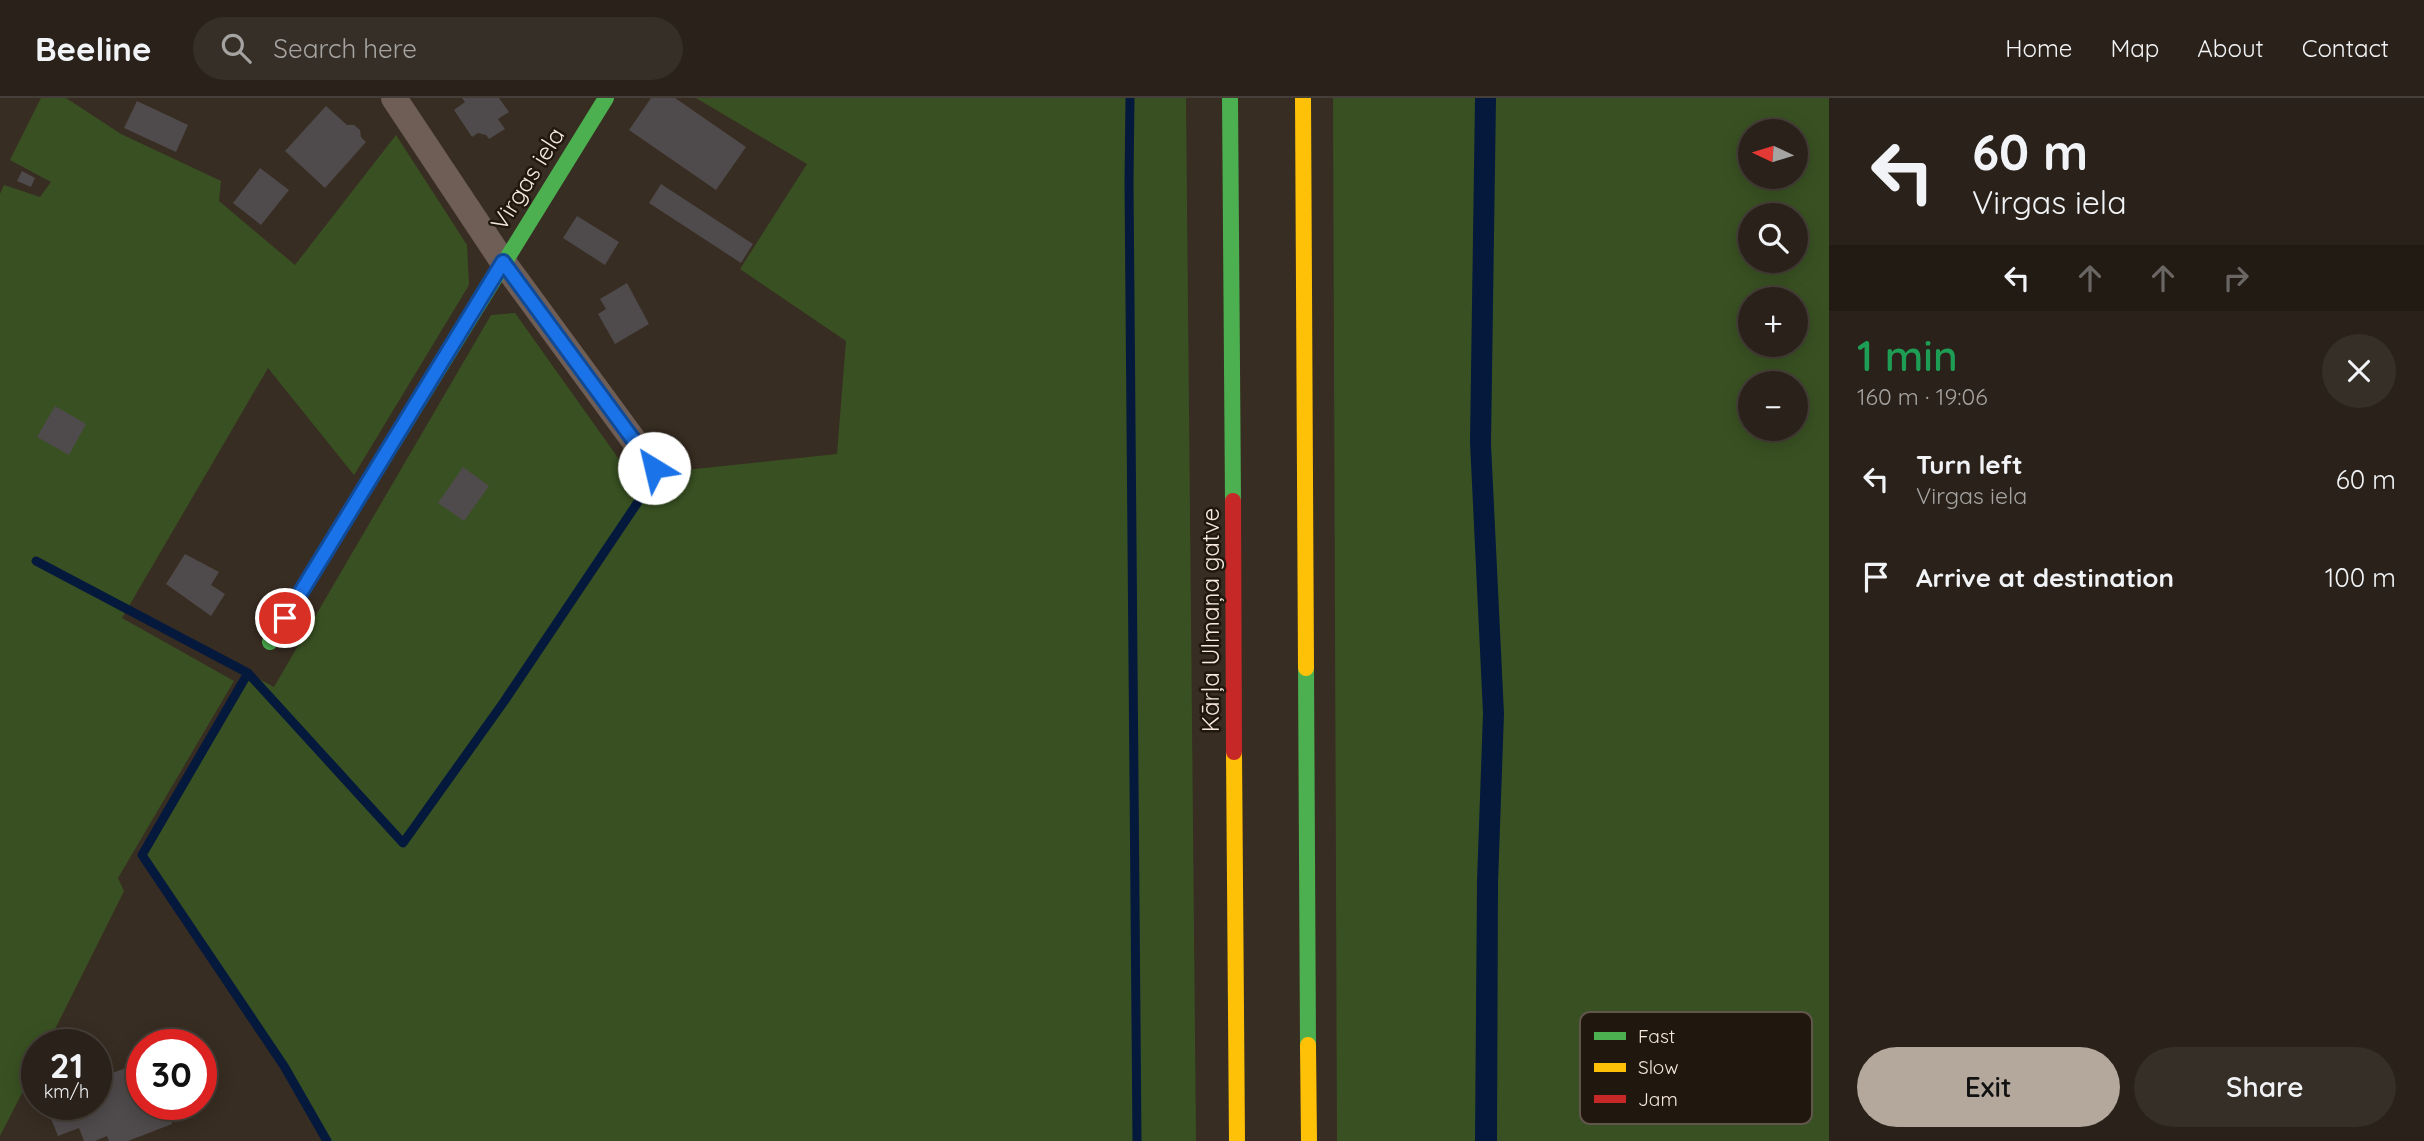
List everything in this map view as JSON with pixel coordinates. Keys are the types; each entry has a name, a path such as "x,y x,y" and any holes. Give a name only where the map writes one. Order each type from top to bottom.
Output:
{"main road":[{"name":"Virgas iela","path":"271,642 606,98"},
{"name":"Kārļa Ulmaņa gatve","path":"1230,98 1237,1141"},
{"path":"1303,98 1309,1141"}],"street":[{"path":"394,98 503,262 654,468"}],"green space":[{"path":"41,98 66,98 121,134 221,181 219,201 295,265 396,135 467,245 469,285 354,475 268,368 122,618 234,681 118,878 124,891 55,1029 21,1029 21,1095 0,1136 0,194 4,185 40,197 51,182 10,160"},
{"path":"696,98 1186,98 1196,1141 327,1141 284,1066 142,855 248,673 274,687 491,315 515,313 643,493 676,471 837,454 846,341 740,269 807,164"},
{"path":"1333,98 1829,98 1829,1141 1337,1141"}],"water":[{"path":"1475,98 1496,98 1491,444 1504,714 1498,883 1497,1141 1475,1141 1477,881 1483,713 1470,442"}],"building":[{"path":"462,98 499,98 509,112 498,119 505,129 489,139 478,133 472,137 454,110 465,102"},
{"path":"651,98 675,98 746,147 716,190 629,130"},
{"path":"137,101 188,125 176,152 124,128"},
{"path":"326,106 347,125 354,125 360,130 361,137 366,142 325,188 285,151"},
{"path":"260,168 289,190 261,225 233,203"},
{"path":"22,171 35,178 31,187 17,181"},
{"path":"661,184 753,244 741,263 649,203"},
{"path":"577,216 619,242 605,265 563,238"},
{"path":"627,283 649,324 615,344 598,314 606,309 600,299"},
{"path":"55,406 86,424 69,455 37,437"},
{"path":"463,467 489,486 464,521 438,503"},
{"path":"185,554 219,572 211,585 225,594 211,616 166,584"},
{"path":"126,1068 126,1120 170,1120 172,1124 128,1141 109,1141 107,1136 95,1141 84,1141 79,1128 58,1136 52,1120 112,1120 112,1073"}],"waterway":[{"path":"1130,98 1137,1141"},
{"path":"327,1141 284,1066 142,855 248,673 403,843 503,703 644,493"},
{"path":"36,561 248,673"}],"traffic: fast":[{"path":"270,642 606,98"},
{"path":"1230,98 1233,501"},
{"path":"1306,668 1308,1045"}],"traffic: slow":[{"path":"1303,98 1306,668"},
{"path":"1234,752 1237,1141"},
{"path":"1308,1045 1309,1141"}],"traffic: jam":[{"path":"1233,501 1234,752"}],"route":[{"path":"285,618 503,262 654,468"}]}
